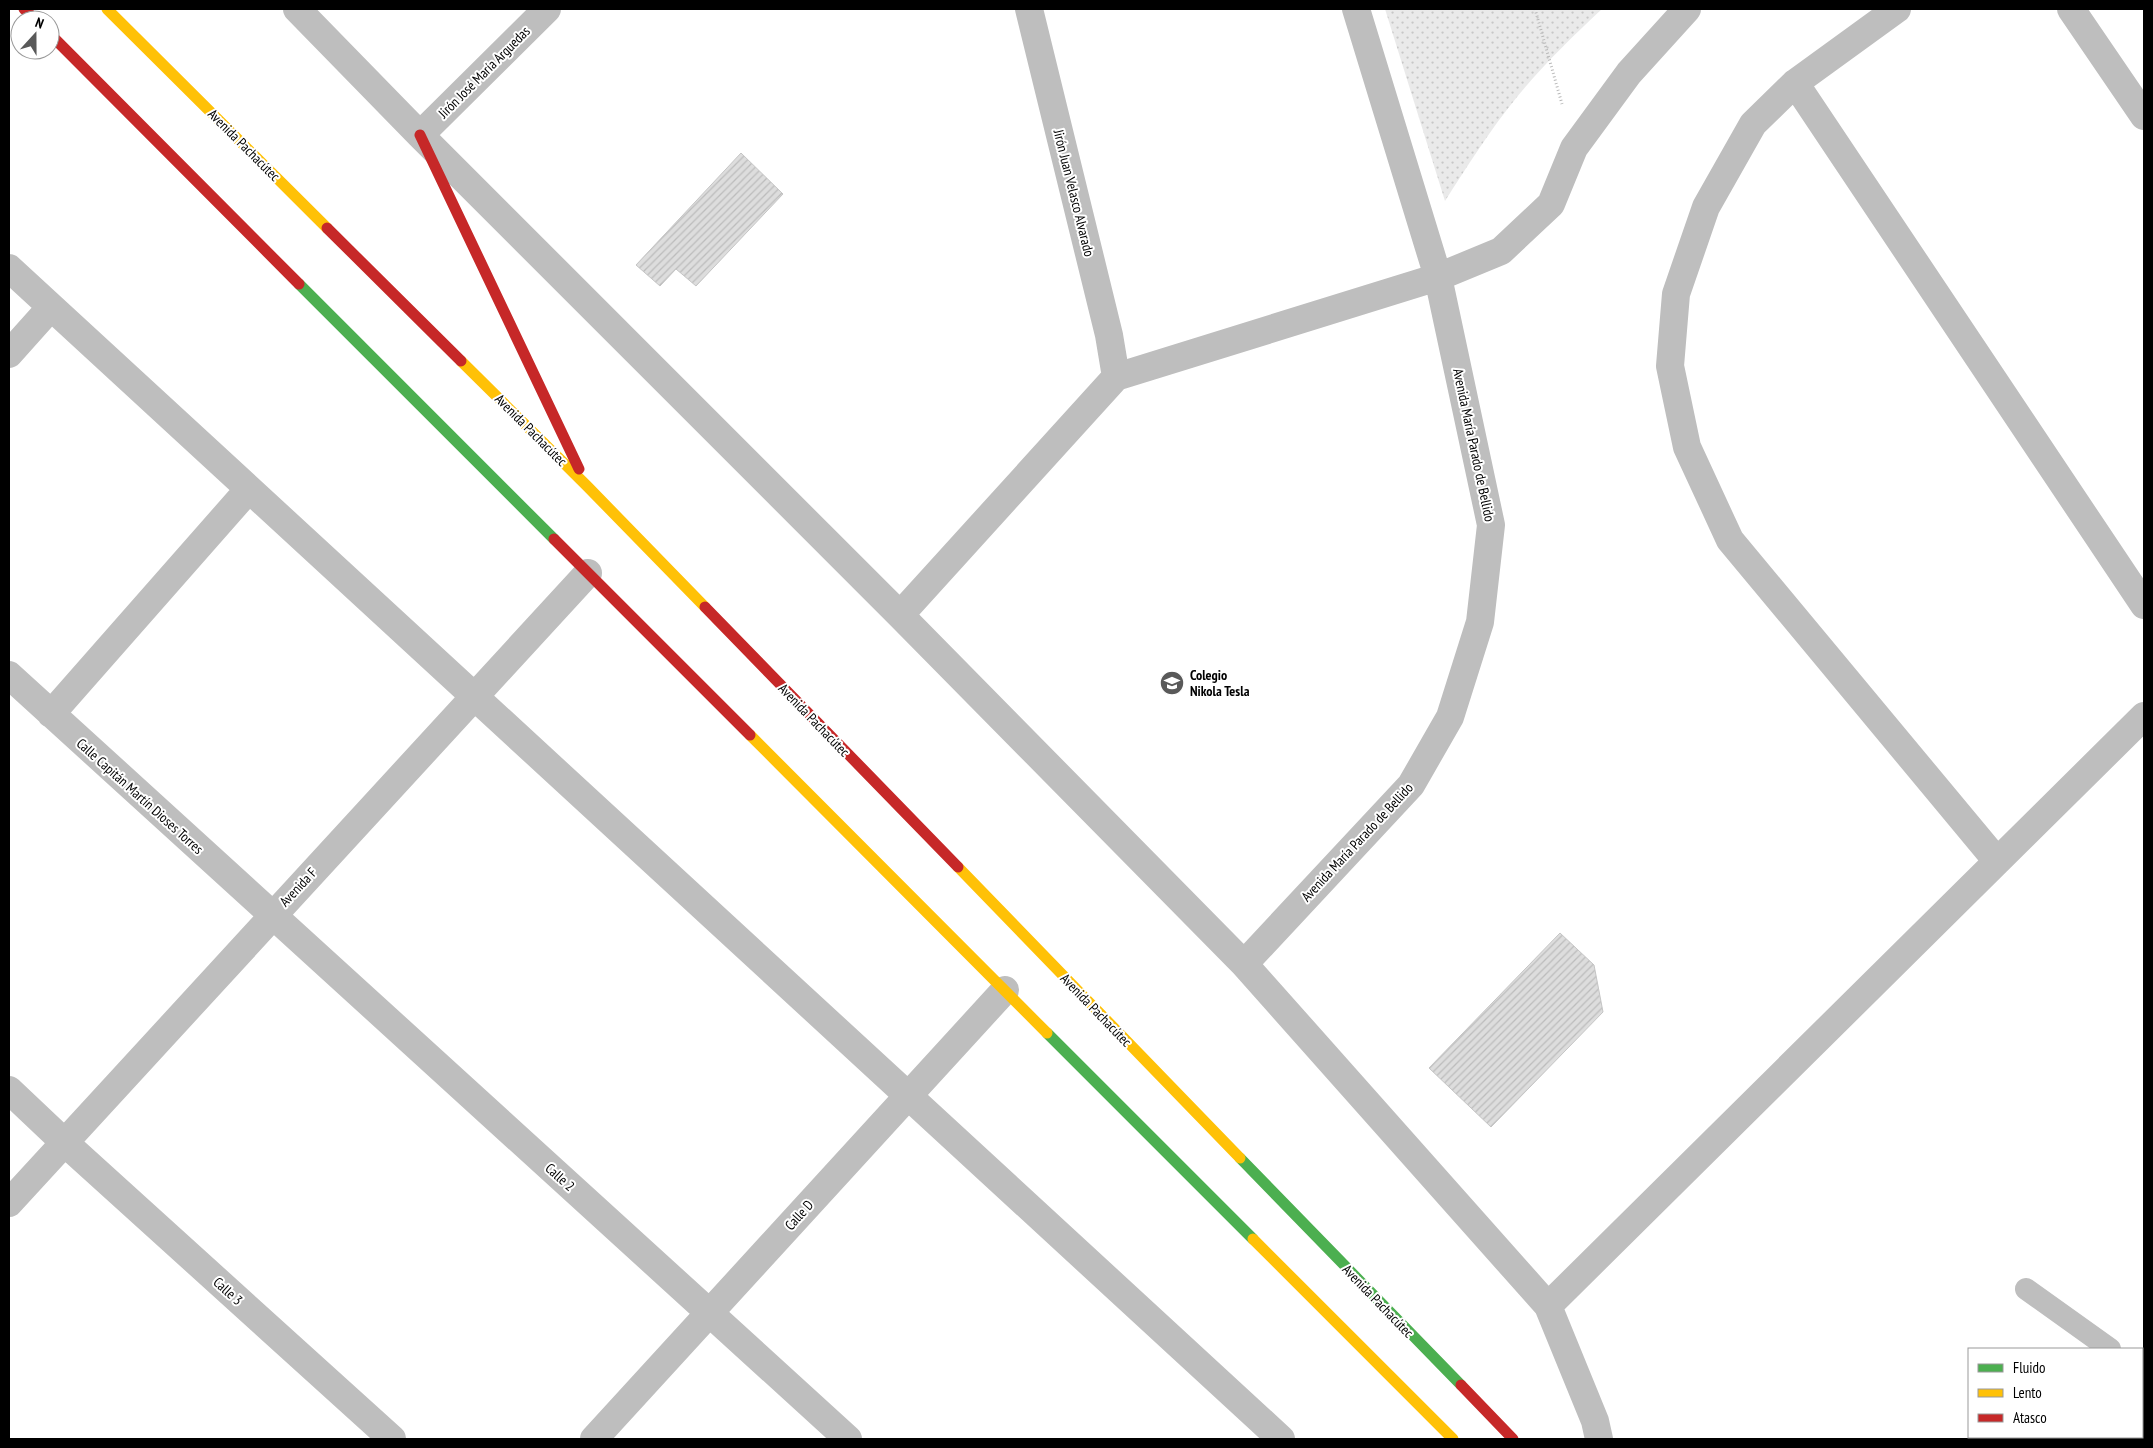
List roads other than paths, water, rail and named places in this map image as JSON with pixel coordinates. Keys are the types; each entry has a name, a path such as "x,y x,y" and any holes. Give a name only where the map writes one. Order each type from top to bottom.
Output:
{"main road":[{"name":"Avenida Pachacútec","path":"107,9 587,486 1513,1439"},
{"path":"60,44 1453,1439"},
{"path":"420,135 587,486"}],"street":[{"path":"297,9 1244,964 1548,1306 1595,1421 1599,1439"},
{"name":"Jirón José María Arguedas","path":"420,135 547,9"},
{"name":"Jirón Juan Velasco Alvarado","path":"1029,9 1109,335 1116,377"},
{"name":"Avenida María Parado de Bellido","path":"1244,964 1412,785 1450,716 1480,622 1491,525 1438,277 1356,9"},
{"path":"900,615 1116,377 1438,277 1501,251 1551,204 1574,148 1630,73 1687,9"},
{"path":"1897,9 1795,83 1753,124 1706,208 1676,294 1670,366 1687,447 1730,540 1997,861"},
{"path":"2071,9 2144,116"},
{"path":"1795,83 2144,605"},
{"path":"9,268 1280,1439"},
{"path":"9,354 51,306"},
{"path":"50,714 249,489"},
{"name":"Avenida F","path":"9,1203 588,573"},
{"name":"Calle Capitán Martín Dioses Torres","path":"9,675 272,916"},
{"path":"1548,1306 2144,716"},
{"name":"Calle 2","path":"272,916 848,1439"},
{"name":"Calle D","path":"594,1439 1005,990"},
{"name":"Calle 3","path":"9,1090 392,1439"}],"lane":[{"path":"2026,1289 2109,1348"}],"place":[{"name":"Colegio Nikola Tesla","path":"1172,683"}]}
